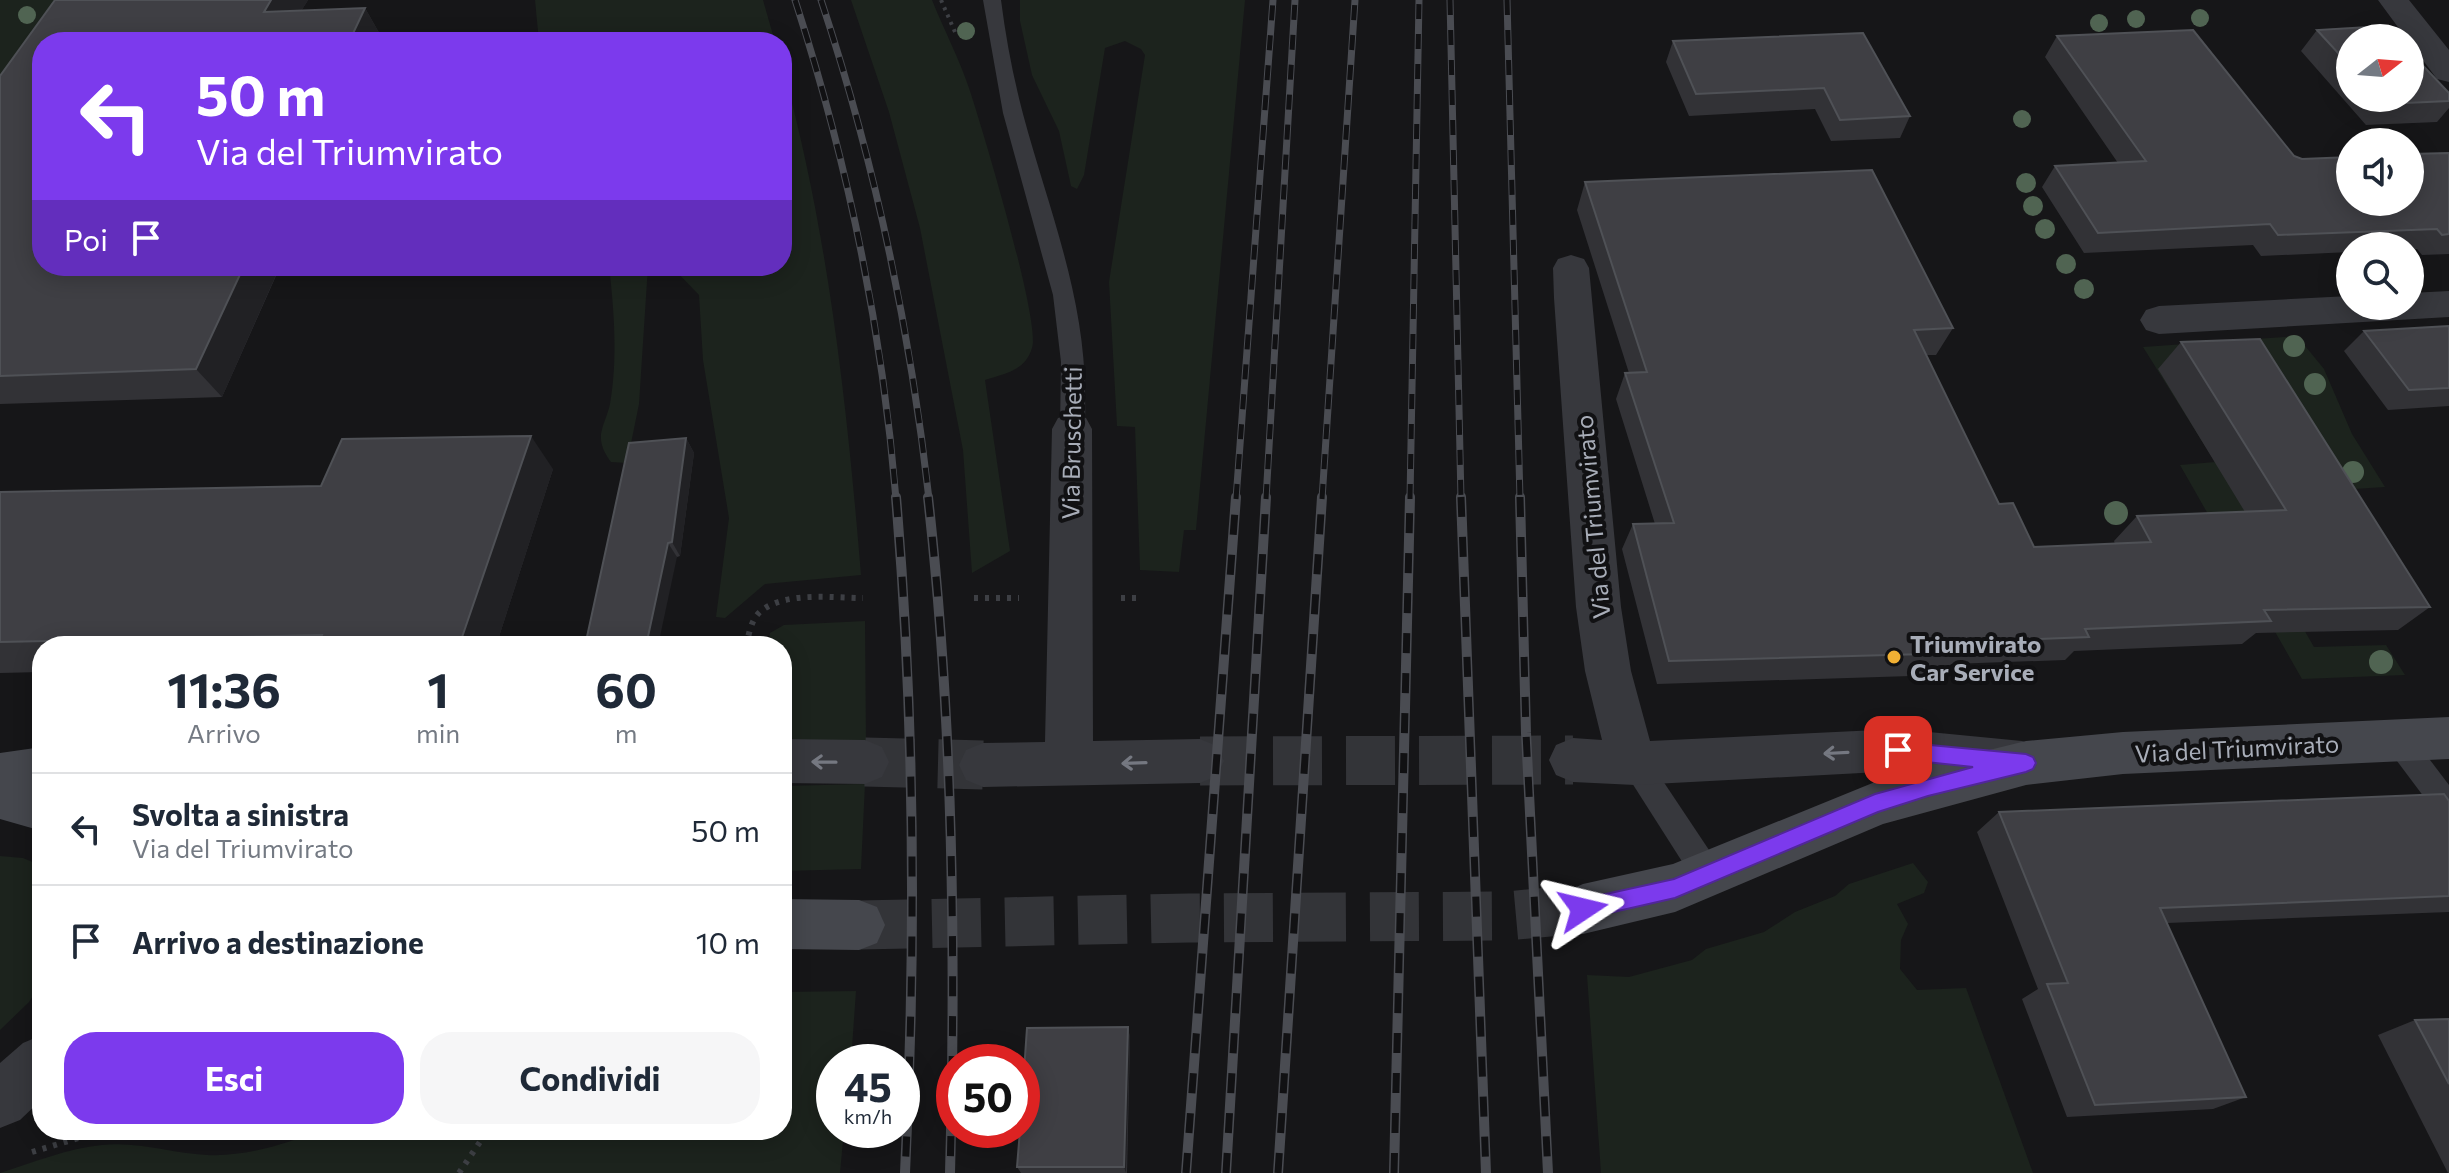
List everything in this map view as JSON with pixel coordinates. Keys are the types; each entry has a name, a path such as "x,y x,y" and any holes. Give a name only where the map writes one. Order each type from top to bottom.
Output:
{"main road":[{"name":"Via del Triumvirato","path":"1583,909 1662,892 1875,804 1943,783 2026,763 2123,753 2449,738"},
{"path":"0,775 32,770"},
{"path":"0,797 32,805"},
{"path":"792,924 859,925"}],"street":[{"path":"2393,0 2449,72"},
{"name":"Via del Triumvirato","path":"1571,268 1597,592 1608,673 1625,739 1635,763 1898,750 2026,763"},
{"path":"2159,320 2449,304"},
{"name":"Via Bruschetti","path":"1069,765 1072,429"},
{"path":"1573,760 1635,763"},
{"path":"792,761 865,762"},
{"path":"983,765 1200,761"},
{"path":"0,1100 32,1071"},
{"path":"0,1100 32,1097"}],"lane":[{"name":"Via Bruschetti","path":"992,0 1007,101 1064,295 1073,364 1072,429"},
{"path":"2398,740 2449,808"},
{"name":"Via del Triumvirato","path":"1635,763 1708,875"}],"path":[{"path":"941,0 958,40"},
{"path":"749,636 759,612 773,603 863,598"},
{"path":"974,598 1022,598"},
{"path":"27,1153 71,1140"},
{"path":"459,1173 481,1140"}],"shaded area":[{"path":"0,0 68,0 45,32 32,32 32,50 0,94"},
{"path":"535,0 763,0 772,32 538,32"},
{"path":"851,0 932,0 970,91 1028,302 1032,331 1029,356 1014,370 985,380 1010,551 972,573 963,450 920,228 889,112"},
{"path":"1020,0 1245,0 1196,530 1184,530 1179,572 1140,570 1135,427 1117,426 1109,282 1145,55 1141,49 1125,41 1105,48 1084,175 1077,189 1071,186 1059,131 1032,75 1020,21"},
{"path":"792,104 812,191 834,318 861,575 765,584 725,618 716,617 729,518 703,360 699,295 681,276 792,276"},
{"path":"610,276 647,276 639,404 627,463 611,462 601,438 610,404 614,370"},
{"path":"2297,336 2324,369 2352,434 2385,487 2354,489 2242,522 2314,647 2386,645 2405,675 2302,679 2180,465 2215,462 2143,347"},
{"path":"865,621 866,743 792,739 792,636 770,636 784,625"},
{"path":"865,784 861,869 792,871 792,786"},
{"path":"0,856 32,862 32,997 0,1030"},
{"path":"1913,863 1928,882 1924,893 1897,904 1908,924 1901,940 1900,969 1917,990 1966,988 2033,1173 1601,1173 1587,975 1629,977 1692,960 1706,949 1764,932 1795,912 1835,896 1849,884"},
{"path":"856,991 852,1044 816,1044 816,1148 842,1148 840,1173 0,1173 63,1153 115,1144 222,1155 293,1140 792,1140 792,992"}],"building":[{"path":"55,0 271,0 264,12 365,8 354,32 32,32 32,276 239,276 196,369 0,376 0,76"},
{"path":"2336,29 2336,51 2317,30"},
{"path":"2193,30 2294,156 2302,159 2336,158 2336,216 2424,216 2424,154 2449,153 2449,234 2442,235 2437,229 2278,235 2270,224 2098,233 2055,166 2146,161 2057,36"},
{"path":"1863,33 1910,116 1840,120 1824,88 1696,94 1673,41"},
{"path":"2424,67 2449,93 2449,101 2424,102"},
{"path":"1872,170 1953,328 1914,330 1999,504 2013,503 2034,547 2151,542 2137,516 2286,510 2181,342 2260,339 2430,607 2264,610 2271,621 2085,629 2089,637 1957,642 1962,653 1669,661 1633,524 1674,523 1625,373 1647,372 1585,182"},
{"path":"2449,326 2449,388 2409,390 2364,331"},
{"path":"531,436 462,636 32,636 32,641 0,642 0,492 321,486 342,439"},
{"path":"686,438 672,542 668,543 648,636 587,636 629,443"},
{"path":"2444,794 2449,801 2449,896 2160,908 2246,1097 2095,1105 2047,984 2068,983 1999,812"},
{"path":"2449,1019 2449,1084 2415,1020"},
{"path":"1128,1027 1124,1167 1017,1167 1019,1148 1040,1148 1040,1044 1026,1044 1027,1028"}],"tunnel":[{"path":"1200,761 1573,760"},
{"path":"865,762 983,765"},
{"path":"859,925 1189,918 1506,916 1583,909"}],"railway":[{"path":"795,0 831,123 860,246 882,372 896,499"},
{"path":"821,0 858,123 888,246 912,372 929,499"},
{"path":"1236,499 1273,0"},
{"path":"1266,499 1295,0"},
{"path":"1322,499 1355,0"},
{"path":"1410,499 1419,0"},
{"path":"1450,0 1461,499"},
{"path":"1507,0 1520,499"},
{"path":"896,497 907,666 912,835 911,1004 905,1173"},
{"path":"928,497 943,665 951,834 953,1004 950,1173"},
{"path":"1186,1173 1236,497"},
{"path":"1226,1173 1266,497"},
{"path":"1278,1173 1322,497"},
{"path":"1394,1173 1410,497"},
{"path":"1461,497 1486,1173"},
{"path":"1520,497 1526,733 1548,1173"}],"place":[{"name":"Triumvirato Car Service","path":"1894,657"}],"route":[{"path":"1583,909 1675,888 1875,804 1989,770 2026,763 1898,750"}]}
